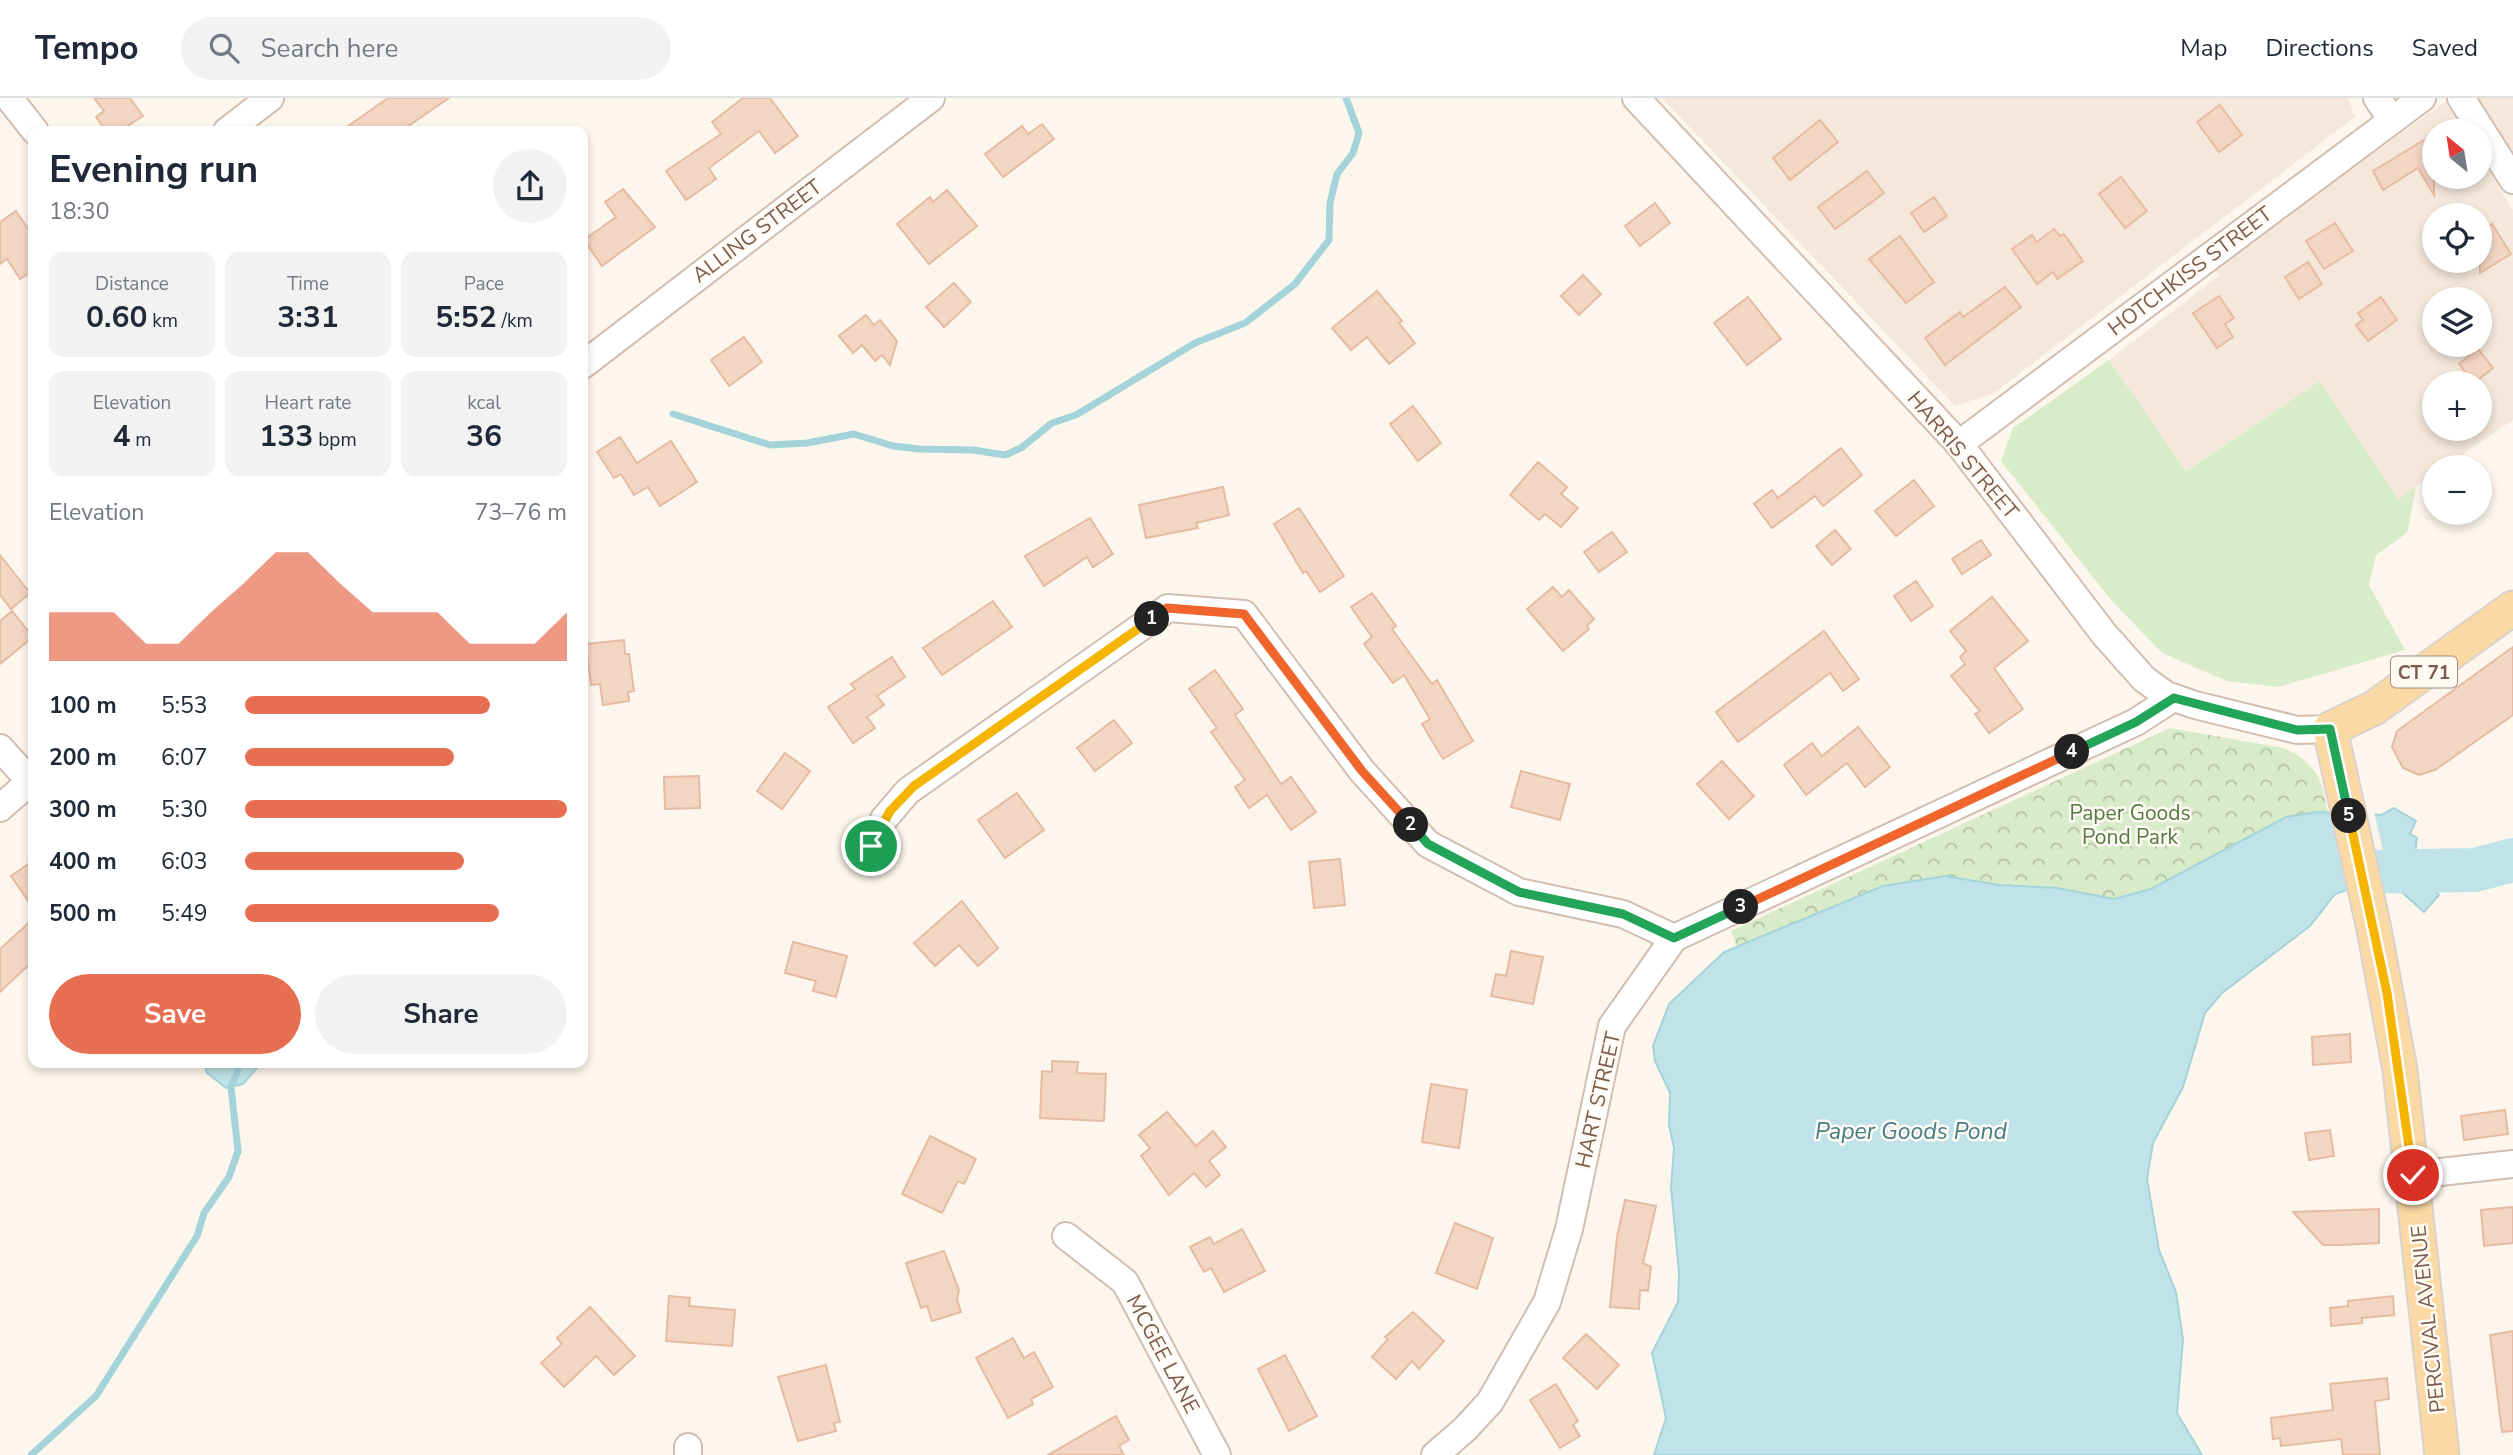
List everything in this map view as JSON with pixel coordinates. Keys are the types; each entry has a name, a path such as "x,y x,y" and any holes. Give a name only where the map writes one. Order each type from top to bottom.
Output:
{"main road":[{"name":"CT 71","path":"2330,729 2374,708 2513,608"},
{"name":"PERCIVAL AVENUE","path":"2330,729 2395,1035 2413,1175 2442,1455"}],"street":[{"path":"9,98 31,126"},
{"path":"234,126 270,98"},
{"name":"ALLING STREET","path":"588,361 931,98"},
{"name":"HARRIS STREET","path":"1636,98 1959,444 2104,634 2144,679 2174,698 2297,730 2330,729"},
{"path":"2377,98 2392,120"},
{"name":"HOTCHKISS STREET","path":"1959,444 2421,98"},
{"path":"2461,98 2513,180"},
{"path":"869,854 884,819 914,786 1167,608 1244,614 1362,771 1428,844 1519,892 1623,914 1674,938"},
{"name":"HART STREET","path":"1434,1455 1465,1429 1490,1402 1547,1302 1569,1229 1612,1026 1674,938 2136,722 2174,698"},
{"path":"0,748 28,776"},
{"path":"0,808 28,784"},
{"path":"2413,1175 2513,1164"},
{"name":"MCGEE LANE","path":"1066,1236 1125,1282 1217,1455"}],"shaded area":[{"path":"1662,98 2348,98 2355,117 1994,393 1955,406"},
{"path":"2474,98 2513,98 2513,157 2492,125 2492,119 2488,119"},
{"path":"2446,101 2457,119 2422,119 2422,189 2492,189 2492,176 2513,210 2513,420 2492,434 2492,371 2422,371 2422,441 2482,441 2462,455 2422,455 2422,482 2398,499 2320,381 2186,471 2109,360 2220,275 2214,268"}],"green space":[{"path":"2109,360 2186,471 2320,381 2398,499 2416,487 2407,533 2376,555 2369,585 2405,650 2278,687 2227,681 2162,653 2112,601 2001,461 2013,428"},
{"name":"Paper Goods Pond Park","path":"2170,728 2283,748 2294,754 2311,766 2316,774 2324,792 2328,815 2138,902 1937,878 1737,946 1731,931"}],"water":[{"name":"Paper Goods Pond","path":"2394,808 2416,821 2410,834 2417,838 2417,862 2423,876 2439,895 2424,912 2396,887 2355,887 2335,894 2310,926 2222,993 2205,1013 2183,1087 2153,1143 2147,1179 2159,1250 2176,1292 2183,1340 2177,1413 2202,1455 1654,1455 1666,1418 1652,1353 1678,1302 1679,1273 1671,1187 1674,1148 1669,1125 1670,1093 1655,1061 1653,1046 1669,1004 1724,952 1883,886 1945,876 1999,885 2057,888 2114,899 2151,889 2286,817 2317,812 2381,815"},
{"path":"206,1068 257,1068 243,1084 226,1088 207,1073"}],"pier":[{"path":"2329,809 2374,811 2392,890 2347,892"}],"building":[{"path":"94,98 130,98 143,116 128,126 102,126 96,117 104,111"},
{"path":"388,98 449,98 408,126 348,126"},
{"path":"743,98 770,98 798,136 775,153 759,131 709,168 716,179 686,200 666,171 721,134 712,122"},
{"path":"2220,105 2242,135 2219,152 2197,122"},
{"path":"1820,120 1838,142 1790,180 1773,158"},
{"path":"1042,124 1054,139 1003,177 985,154 1022,126 1028,134"},
{"path":"2422,141 2422,175 2418,168 2383,190 2373,171"},
{"path":"1867,171 1884,193 1835,229 1818,207"},
{"path":"2121,177 2147,211 2125,228 2099,194"},
{"path":"623,189 655,227 602,266 588,246 588,237 616,217 605,202"},
{"path":"947,190 977,226 929,264 897,224 930,197 933,202"},
{"path":"1934,197 1947,216 1924,232 1911,213"},
{"path":"1655,203 1670,223 1640,246 1625,226"},
{"path":"16,211 28,229 28,273 20,279 7,259 0,264 0,222"},
{"path":"2335,223 2353,251 2324,269 2306,241"},
{"path":"2492,224 2511,254 2492,266"},
{"path":"2054,229 2060,236 2064,234 2083,261 2057,279 2053,272 2037,284 2012,249 2032,235 2037,242"},
{"path":"1900,236 1934,282 1906,303 1869,259"},
{"path":"2308,262 2322,284 2299,299 2285,277"},
{"path":"1583,275 1601,294 1579,315 1561,296"},
{"path":"954,283 971,302 944,327 926,307"},
{"path":"2005,287 2021,307 1945,365 1925,338 1960,312 1963,317"},
{"path":"1377,291 1402,321 1399,323 1415,343 1389,364 1367,337 1351,350 1332,328"},
{"path":"2219,296 2234,318 2225,324 2233,337 2217,348 2193,313"},
{"path":"1748,297 1781,339 1747,365 1714,323"},
{"path":"2381,297 2397,320 2368,341 2356,325 2363,320 2358,313"},
{"path":"866,315 874,325 880,320 897,341 890,365 882,355 875,361 862,345 853,353 839,336"},
{"path":"744,337 762,362 729,386 711,360"},
{"path":"2468,357 2484,357 2493,368 2489,371 2465,371 2459,364"},
{"path":"1413,406 1441,443 1418,461 1390,424"},
{"path":"620,437 637,463 671,441 697,482 660,506 648,487 634,495 621,474 614,478 597,452"},
{"path":"1841,448 1862,475 1823,506 1815,496 1772,528 1754,504 1772,490 1778,498"},
{"path":"1538,462 1567,487 1561,494 1578,508 1561,527 1545,514 1539,520 1510,495"},
{"path":"1914,480 1934,506 1896,536 1875,511"},
{"path":"1223,487 1229,515 1196,523 1198,528 1146,538 1139,505"},
{"path":"1299,508 1344,576 1320,592 1306,571 1303,573 1274,524"},
{"path":"1090,518 1113,554 1093,567 1087,557 1044,586 1025,556"},
{"path":"1835,530 1851,549 1832,565 1816,546"},
{"path":"1612,532 1627,552 1599,572 1584,552"},
{"path":"1981,540 1991,555 1962,574 1952,559"},
{"path":"0,555 28,590 28,595 11,609 0,595"},
{"path":"1916,581 1933,606 1911,621 1894,596"},
{"path":"1553,587 1562,597 1569,590 1594,619 1587,626 1589,629 1563,651 1527,609"},
{"path":"1372,593 1396,626 1392,629 1432,684 1437,680 1473,741 1443,759 1422,724 1430,719 1404,675 1393,683 1364,644 1372,637 1351,607"},
{"path":"1992,597 2028,641 1994,668 2023,709 1989,733 1975,714 1980,711 1951,676 1965,664 1960,657 1966,651 1950,631"},
{"path":"993,601 1012,627 942,675 923,648"},
{"path":"12,611 28,631 28,641 0,664 0,621"},
{"path":"1824,631 1859,679 1843,691 1830,673 1738,742 1716,712"},
{"path":"624,640 625,654 629,654 634,691 628,692 629,701 603,705 600,684 591,685 588,644"},
{"path":"2513,647 2513,715 2435,770 2419,775 2403,768 2392,747 2397,731"},
{"path":"892,657 905,677 877,696 884,705 867,717 875,728 853,743 828,707 855,689 851,684"},
{"path":"1215,670 1243,709 1235,715 1281,784 1291,777 1316,812 1291,830 1267,795 1249,808 1235,787 1245,780 1211,732 1217,728 1189,689"},
{"path":"1114,720 1132,743 1095,771 1077,748"},
{"path":"1858,727 1890,767 1865,787 1847,763 1806,795 1784,765 1812,743 1822,756"},
{"path":"785,753 810,771 782,809 757,791"},
{"path":"1722,761 1754,796 1729,819 1697,784"},
{"path":"1521,771 1570,784 1560,820 1511,807"},
{"path":"699,776 700,808 665,809 664,777"},
{"path":"1017,793 1044,830 1005,858 978,820"},
{"path":"1340,859 1345,905 1314,908 1309,862"},
{"path":"28,864 28,901 11,876"},
{"path":"962,901 998,948 978,966 959,945 935,966 914,943"},
{"path":"28,924 28,966 0,992 0,949"},
{"path":"793,942 847,956 836,997 813,991 816,981 785,973"},
{"path":"1511,951 1543,957 1533,1004 1491,996 1496,974 1506,976"},
{"path":"2350,1034 2351,1062 2313,1065 2312,1037"},
{"path":"1052,1061 1078,1062 1077,1073 1106,1074 1104,1121 1040,1118 1042,1071 1052,1072"},
{"path":"1431,1084 1467,1090 1459,1148 1422,1142"},
{"path":"2505,1110 2508,1134 2464,1140 2461,1116"},
{"path":"1167,1112 1196,1146 1213,1131 1226,1147 1209,1161 1220,1175 1206,1187 1194,1173 1169,1195 1141,1156 1150,1148 1139,1135"},
{"path":"2330,1130 2334,1156 2309,1160 2305,1133"},
{"path":"930,1136 976,1159 964,1184 958,1181 942,1213 902,1194"},
{"path":"1625,1200 1656,1206 1643,1263 1651,1267 1648,1291 1640,1290 1639,1309 1610,1307 1617,1237"},
{"path":"2513,1207 2513,1243 2484,1246 2481,1210"},
{"path":"2379,1209 2379,1243 2340,1245 2323,1245 2293,1212"},
{"path":"1455,1223 1493,1238 1477,1289 1436,1273"},
{"path":"1242,1229 1265,1271 1224,1292 1211,1268 1204,1272 1190,1247 1210,1237 1214,1244"},
{"path":"944,1251 959,1290 957,1299 961,1312 932,1321 927,1306 921,1308 906,1263"},
{"path":"669,1296 690,1298 689,1306 735,1310 732,1346 666,1341"},
{"path":"2393,1296 2394,1315 2362,1318 2362,1323 2331,1326 2330,1308 2348,1306 2348,1301"},
{"path":"590,1307 635,1356 614,1375 596,1356 564,1387 541,1363 562,1344 557,1338"},
{"path":"1413,1312 1444,1341 1419,1369 1412,1361 1396,1379 1372,1357 1388,1339 1385,1337"},
{"path":"2513,1331 2513,1431 2502,1432 2490,1335"},
{"path":"1586,1334 1619,1365 1597,1389 1563,1358"},
{"path":"1013,1338 1024,1358 1034,1352 1053,1387 1031,1399 1033,1404 1008,1418 976,1358"},
{"path":"1285,1355 1317,1416 1289,1431 1258,1369"},
{"path":"826,1365 840,1422 834,1423 836,1431 798,1441 778,1377"},
{"path":"2387,1378 2389,1399 2375,1401 2380,1455 2343,1455 2341,1439 2281,1446 2280,1438 2273,1439 2271,1418 2333,1410 2330,1384"},
{"path":"1556,1384 1578,1421 1573,1425 1580,1436 1560,1448 1530,1400"},
{"path":"1116,1416 1129,1440 1119,1446 1124,1455 1048,1455"}],"waterway":[{"path":"673,414 770,445 807,443 854,434 893,446 919,449 973,450 1005,455 1021,448 1052,423 1076,415 1195,343 1245,323 1295,284 1329,240 1330,203 1337,174 1353,153 1359,133 1346,98"},
{"path":"2360,872 2475,870 2513,860"},
{"path":"31,1455 96,1396 197,1236 204,1213 229,1177 238,1151 231,1087 239,1068"}],"route":[{"path":"871,846 895,803 914,786 1167,608 1244,614 1362,771 1428,844 1519,892 1623,914 1674,938 2136,722 2174,698 2297,730 2330,729 2387,993 2413,1175"}]}
